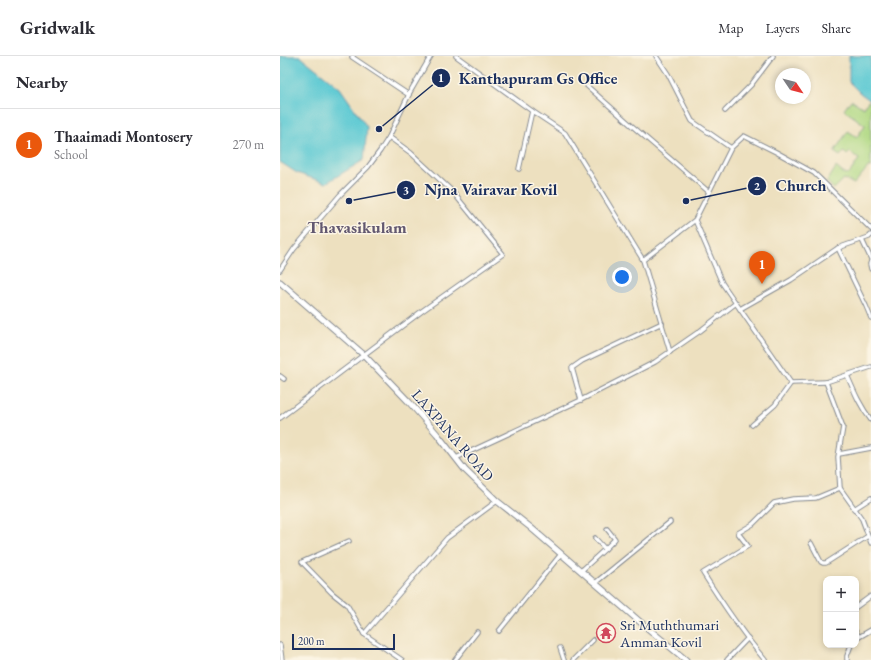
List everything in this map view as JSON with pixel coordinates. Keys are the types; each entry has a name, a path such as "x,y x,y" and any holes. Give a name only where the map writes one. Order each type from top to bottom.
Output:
{"street":[{"path":"353,56 352,57 363,65 408,95"},
{"path":"280,270 294,249 340,194 368,167 380,152 389,137 408,95 431,56"},
{"path":"456,56 532,111 566,133 643,260 670,352"},
{"path":"656,56 668,74 692,121 731,148"},
{"path":"725,111 751,85 773,56"},
{"path":"588,86 709,192"},
{"path":"519,169 532,111"},
{"path":"643,260 695,220 731,148 744,136 814,173 871,229"},
{"path":"280,418 422,311 503,254 452,191 411,153 389,137"},
{"path":"695,220 722,283 791,383"},
{"path":"740,309 791,280 838,248 862,240 871,235"},
{"path":"862,240 871,260 871,269"},
{"path":"838,248 871,318"},
{"name":"LAXPANA ROAD","path":"280,282 364,356 409,402 465,470 497,501 530,527 686,660"},
{"path":"456,458 581,400 656,362 736,303"},
{"path":"581,400 572,368 582,361 662,323"},
{"path":"791,383 826,382 871,366"},
{"path":"847,375 856,396 871,420"},
{"path":"280,376 284,379"},
{"path":"826,382 843,427 839,454 840,488 862,519 871,543"},
{"path":"752,425 775,404 791,383"},
{"path":"839,454 871,448"},
{"path":"765,660 716,595 703,573 748,546 738,533 753,524 774,503 793,499 816,498 840,488"},
{"path":"854,509 871,498"},
{"path":"364,634 447,538 497,501"},
{"path":"595,583 670,522"},
{"path":"581,571 615,539 607,529"},
{"path":"811,543 821,562 826,563 868,536"},
{"path":"595,538 605,549"},
{"path":"348,541 302,562 332,593 347,605 364,634 402,660"},
{"path":"499,631 561,554"},
{"path":"859,605 871,596"},
{"path":"859,637 871,630"},
{"path":"455,660 477,632"},
{"path":"727,660 748,638"},
{"path":"573,660 594,640"},
{"path":"280,645 282,660"},
{"path":"560,648 564,660"},
{"path":"847,660 850,648"}],"green space":[{"path":"851,100 864,108 868,101 871,103 871,167 869,166 854,184 844,179 834,189 827,182 836,167 843,173 849,174 859,159 850,152 847,155 844,152 840,156 834,152 848,131 857,137 865,125 844,110"}],"water":[{"path":"280,56 300,56 340,88 367,127 364,160 326,183 297,173 280,162"},
{"path":"849,56 871,56 871,101 849,82"}],"place":[{"name":"Kanthapuram Gs Office","path":"379,129"},
{"name":"Njna Vairavar Kovil","path":"349,201"},
{"name":"Church","path":"686,201"},
{"name":"Thaaimadi Montosery","path":"762,284"},
{"name":"Sri Muththumari Amman Kovil","path":"606,633"}],"district":[{"name":"Thavasikulam","path":"357,227"}]}
